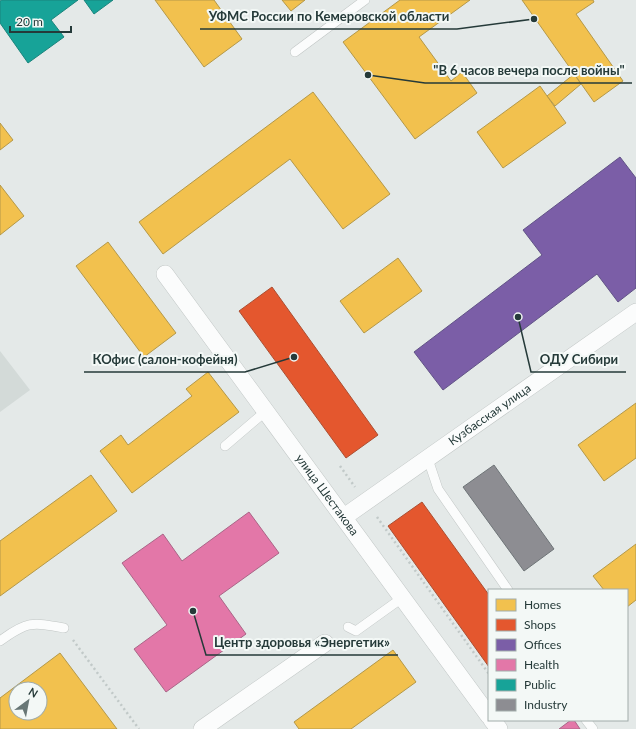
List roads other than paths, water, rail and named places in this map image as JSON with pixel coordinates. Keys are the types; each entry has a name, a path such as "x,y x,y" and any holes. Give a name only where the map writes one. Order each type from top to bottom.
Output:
{"street":[{"name":"улица Шестакова","path":"166,274 402,598 488,712"},
{"name":"Кузбасская улица","path":"344,517 636,312"},
{"path":"202,729 325,643"}],"lane":[{"path":"295,52 365,0"},
{"path":"225,446 266,411"},
{"path":"428,459 438,490 507,589"},
{"path":"348,627 356,631 402,598"},
{"path":"0,641 17,628 34,623 64,628"},
{"path":"587,721 593,729"}],"place":[{"name":"УФМС России по Кемеровской области","path":"534,19"},
{"name":"\"В 6 часов вечера после войны\"","path":"368,75"},
{"name":"ОДУ Сибири","path":"518,317"},
{"name":"КОфис (салон-кофейня)","path":"294,357"},
{"name":"Центр здоровья «Энергетик»","path":"193,611"}]}
